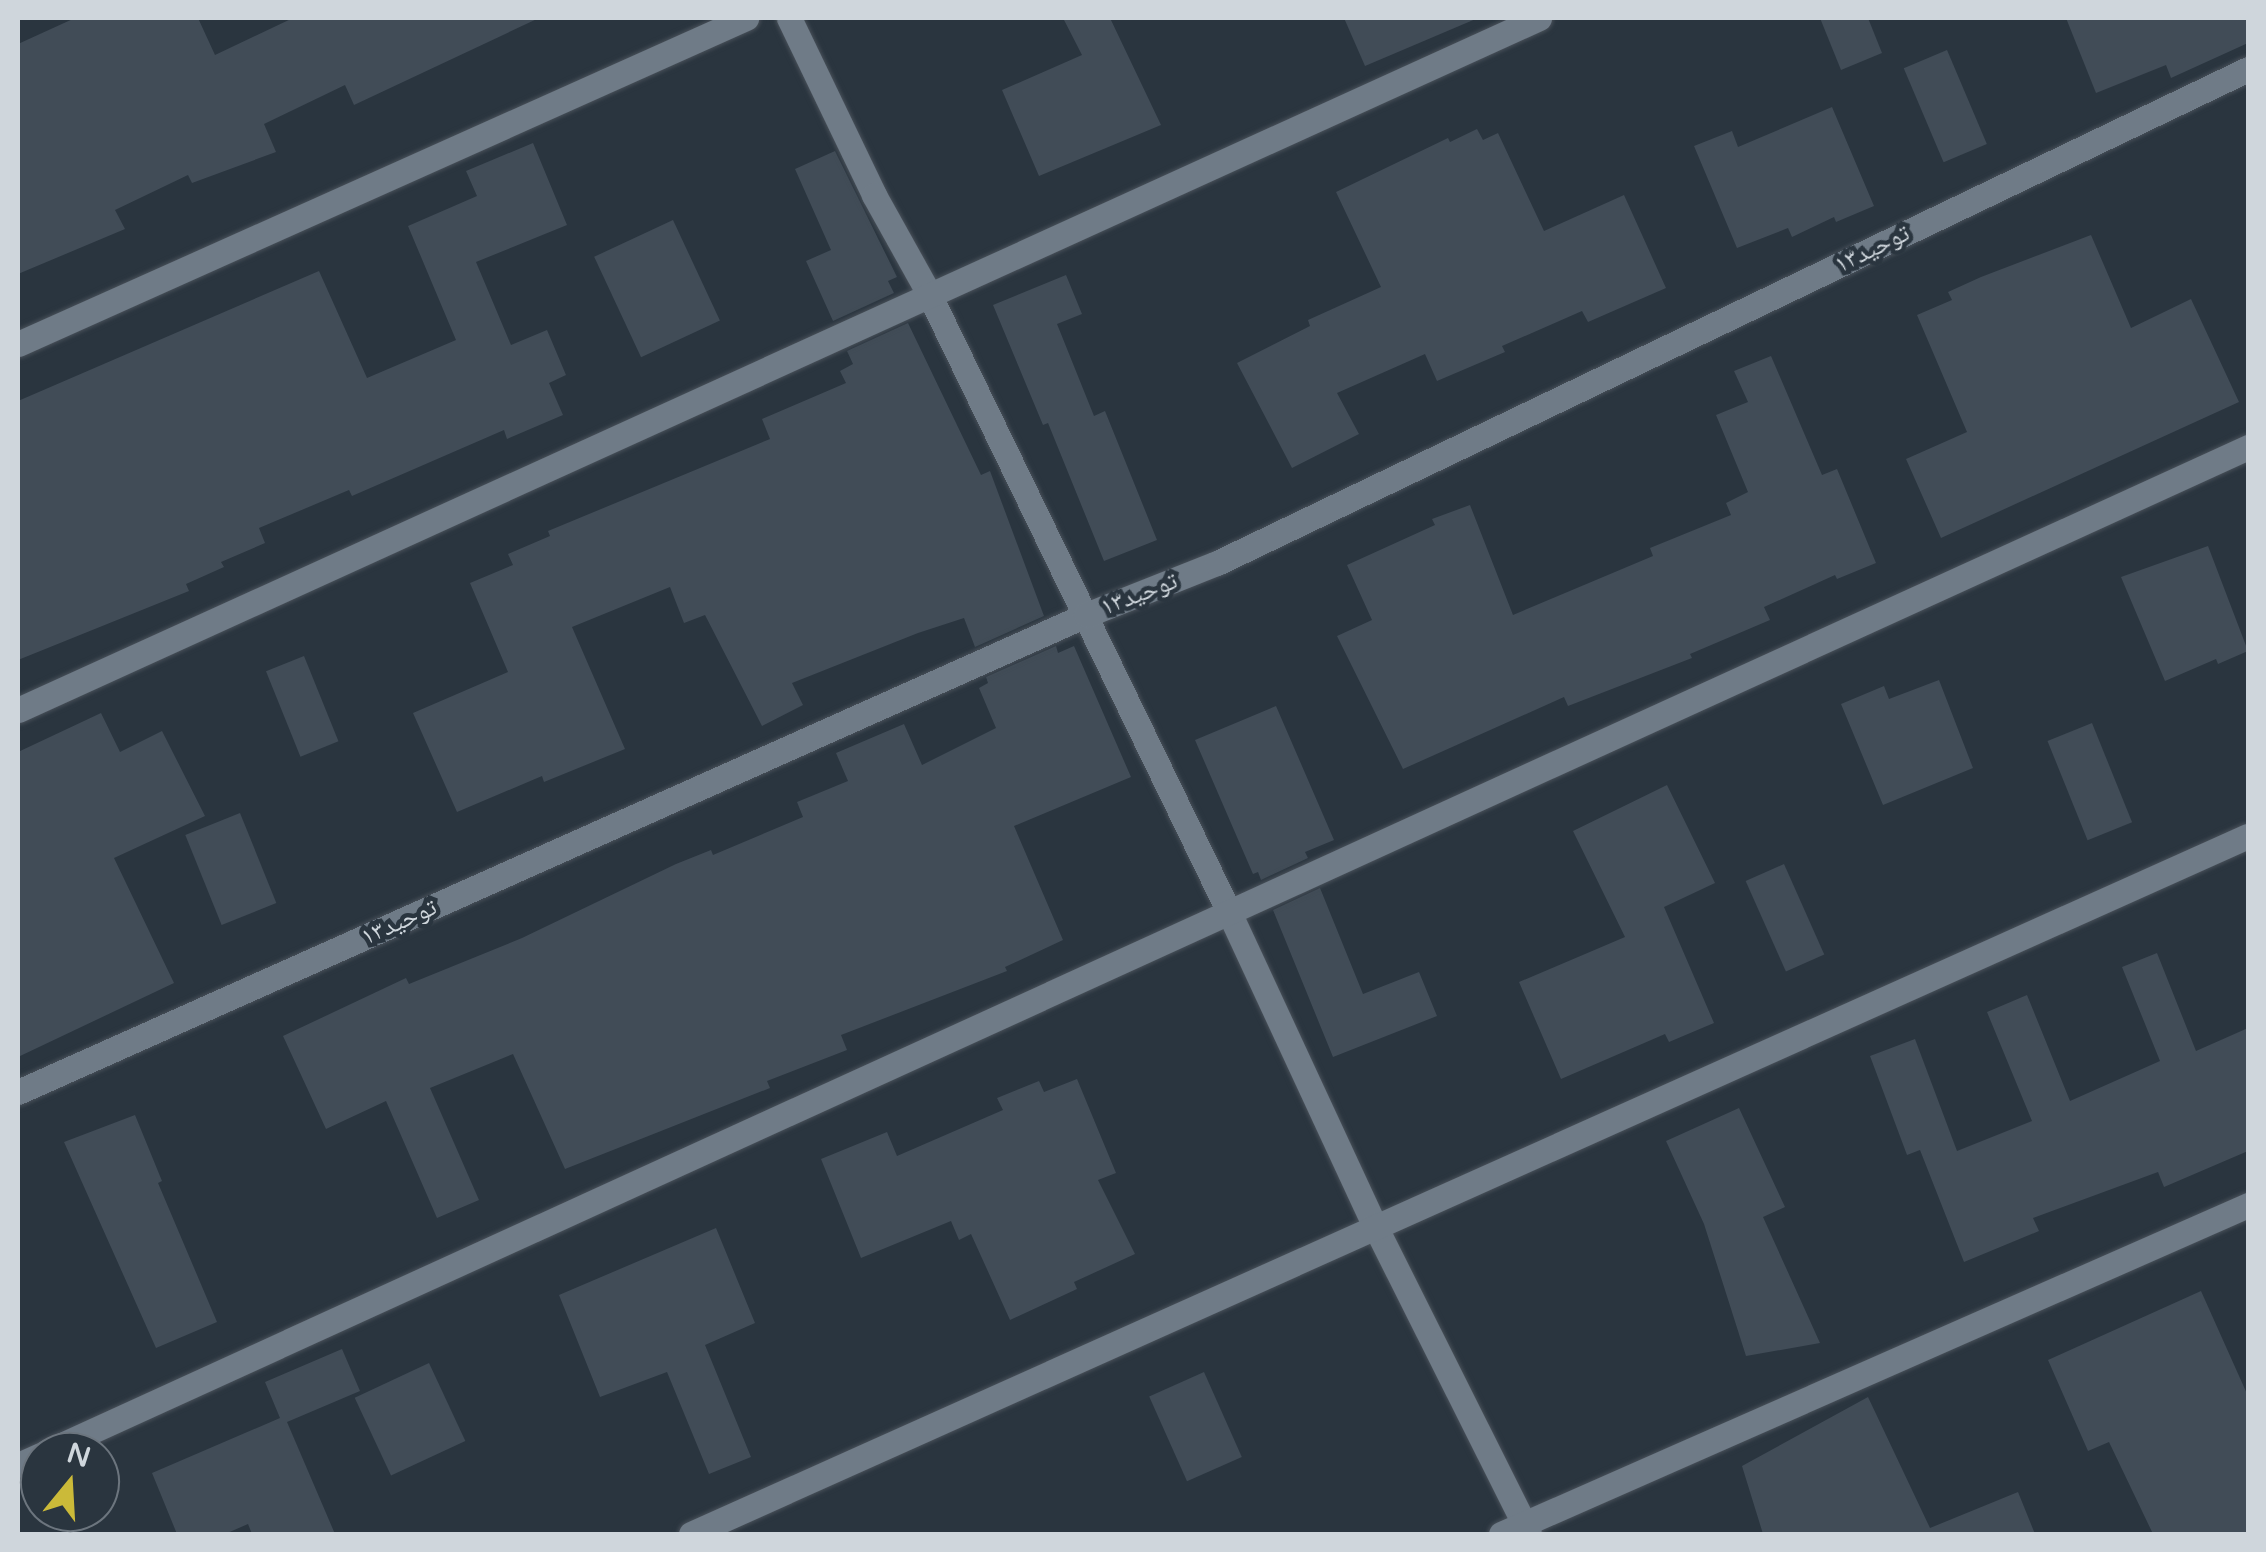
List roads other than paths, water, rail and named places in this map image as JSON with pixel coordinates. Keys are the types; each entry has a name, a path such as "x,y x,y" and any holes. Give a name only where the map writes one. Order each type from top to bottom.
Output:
{"street":[{"path":"18,344 746,18"},
{"path":"788,18 874,195 930,294 1086,615 1518,1531 2248,1205"},
{"path":"18,710 1539,18"},
{"name":"توحید۱۳","path":"18,1092 1086,615 1217,564 2248,69"},
{"path":"91,1432 2248,447"},
{"path":"690,1534 2248,836"}]}
